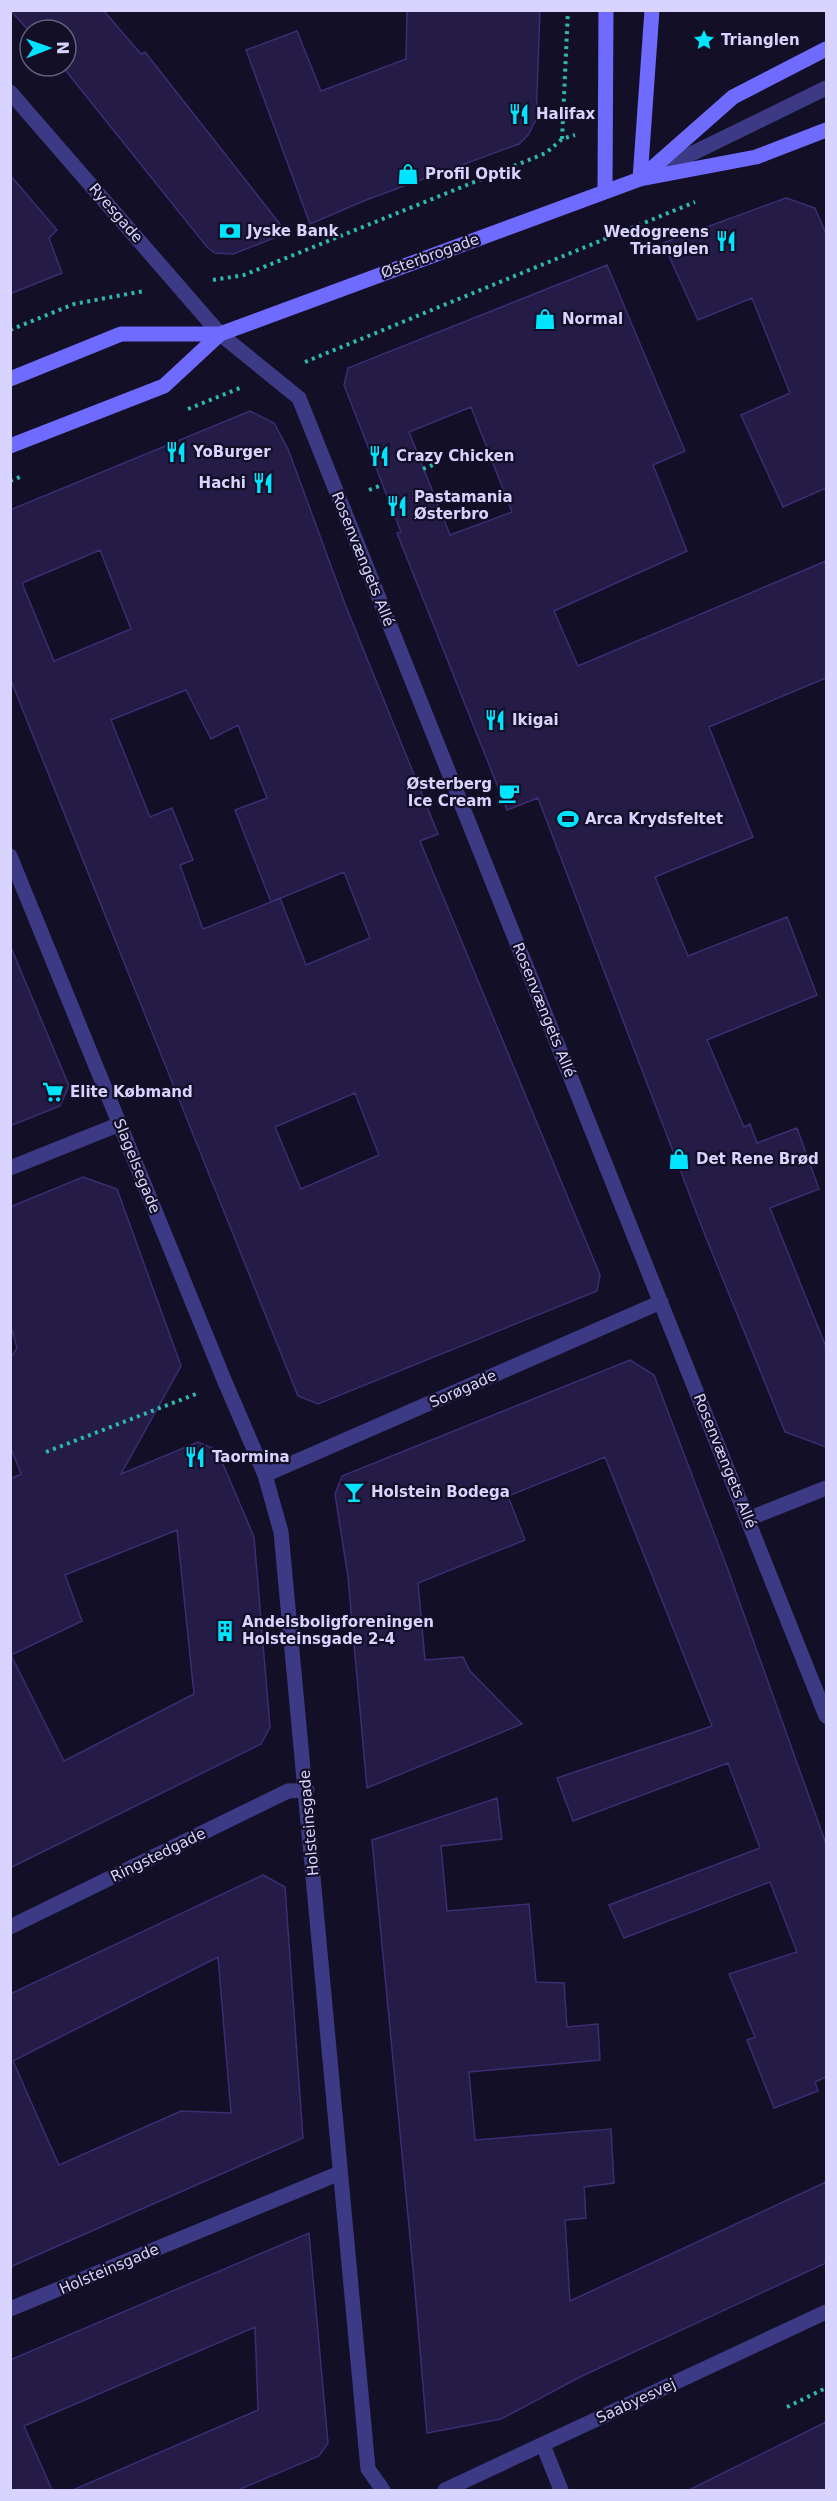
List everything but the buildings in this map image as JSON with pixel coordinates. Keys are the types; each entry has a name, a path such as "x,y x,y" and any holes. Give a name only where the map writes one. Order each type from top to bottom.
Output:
{"street":[{"path":"605,191 606,10"},
{"path":"640,179 652,10"},
{"name":"Østerbrogade","path":"640,179 733,97 826,49"},
{"path":"640,179 826,88"},
{"name":"Ryesgade","path":"10,92 220,334"},
{"name":"Østerbrogade","path":"10,379 122,334 220,334 640,179 756,157 826,130"},
{"name":"Østerbrogade","path":"10,446 164,386 220,334"},
{"name":"Rosenvængets Allé","path":"220,334 299,398 826,1716"},
{"name":"Slagelsegade","path":"10,856 265,1475"},
{"path":"10,1168 120,1124"},
{"name":"Sorøgade","path":"265,1475 661,1302"},
{"name":"Holsteinsgade","path":"265,1475 281,1532 369,2469 383,2490"},
{"path":"748,1519 826,1488"},
{"name":"Ringstedgade","path":"10,1927 288,1791 307,1790"},
{"name":"Holsteinsgade","path":"10,2310 340,2173"},
{"name":"Saabyesvej","path":"446,2490 826,2312"},
{"path":"543,2445 561,2490"}],"path":[{"path":"313,247 546,153 562,139 568,10"},
{"path":"350,344 705,198"},
{"path":"10,330 74,304"},
{"path":"423,469 433,465"},
{"path":"46,1452 225,1382"},
{"path":"787,2407 826,2388"}],"place":[{"name":"Trianglen","path":"704,40"},
{"name":"Halifax","path":"519,114"},
{"name":"Profil Optik","path":"408,174"},
{"name":"Jyske Bank","path":"230,231"},
{"name":"Wedogreens Trianglen","path":"726,241"},
{"name":"Normal","path":"545,319"},
{"name":"YoBurger","path":"176,452"},
{"name":"Crazy Chicken","path":"379,456"},
{"name":"Hachi","path":"263,483"},
{"name":"Pastamania Østerbro","path":"397,506"},
{"name":"Ikigai","path":"495,720"},
{"name":"Østerberg Ice Cream","path":"509,793"},
{"name":"Arca Krydsfeltet","path":"568,819"},
{"name":"Elite Købmand","path":"53,1092"},
{"name":"Det Rene Brød","path":"679,1159"},
{"name":"Taormina","path":"195,1457"},
{"name":"Holstein Bodega","path":"354,1492"},
{"name":"Andelsboligforeningen Holsteinsgade 2-4","path":"225,1631"}]}
